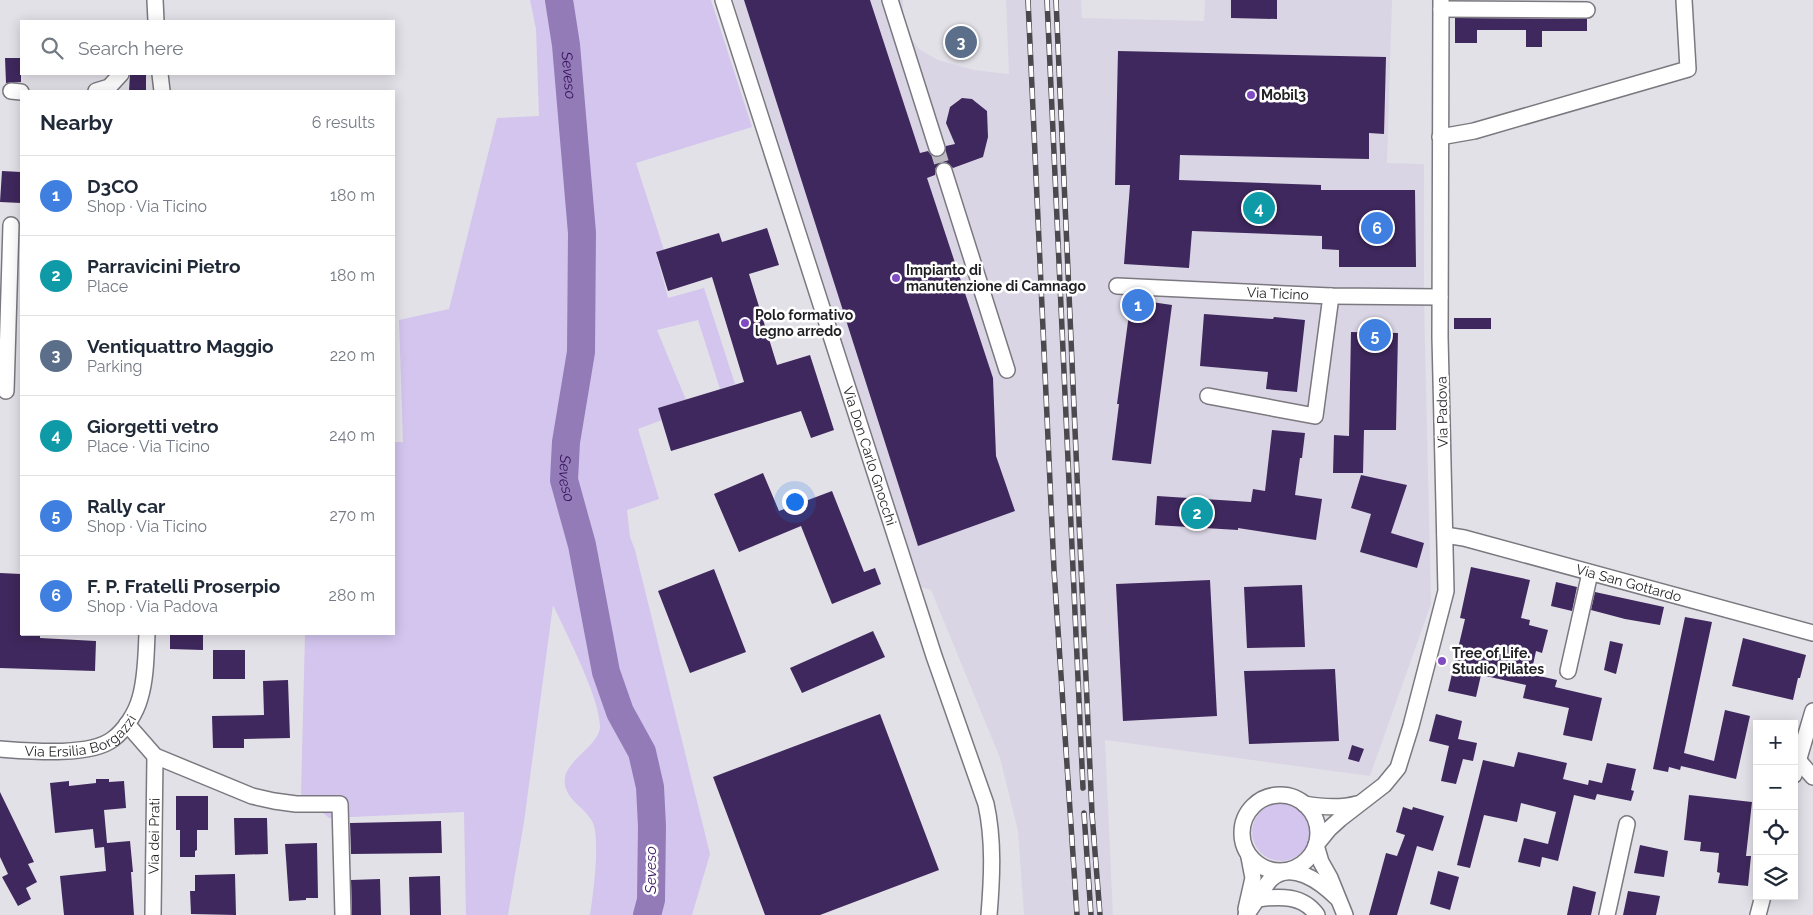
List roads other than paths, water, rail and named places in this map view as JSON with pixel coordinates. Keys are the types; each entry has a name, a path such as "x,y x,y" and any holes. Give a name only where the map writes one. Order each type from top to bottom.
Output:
{"street":[{"path":"155,0 156,20"},
{"name":"Via Don Carlo Gnocchi","path":"722,0 934,656 986,804 989,820 990,856 989,915"},
{"path":"890,0 936,148"},
{"path":"1440,137 1474,131 1688,69 1684,0"},
{"path":"1441,4 1587,10"},
{"name":"Via Padova","path":"1316,845 1329,829 1391,778 1402,757 1446,591 1440,297 1441,4"},
{"path":"100,90 110,87 120,75"},
{"path":"160,75 162,90"},
{"path":"944,171 1007,370"},
{"path":"9,391 11,225"},
{"name":"Via Ticino","path":"1117,286 1330,296 1440,297"},
{"path":"1208,396 1315,416 1330,296"},
{"name":"Via San Gottardo","path":"1445,535 1813,633"},
{"path":"1568,671 1590,573"},
{"name":"Via Ersilia Borgazzi","path":"0,749 78,750 112,740 135,712 140,698 147,635"},
{"path":"1813,711 1798,760 1813,778"},
{"path":"127,724 155,756 260,798 274,802 296,804 340,804 343,915"},
{"name":"Via dei Prati","path":"153,915 155,756"},
{"path":"1281,795 1293,798 1304,804 1312,812 1318,834 1316,845 1304,863 1284,871 1271,879 1258,899 1244,915 1252,886 1252,868 1241,834 1243,821 1249,810 1269,796 1281,795"},
{"path":"1304,804 1331,807 1352,806 1363,802"},
{"path":"1607,915 1627,824"},
{"path":"1316,845 1321,862 1330,878 1345,915"},
{"path":"1249,857 1259,865 1271,870 1298,872 1308,876 1338,899"},
{"path":"1258,899 1291,898 1307,905 1317,915"},
{"path":"1758,915 1762,900"}],"waterway":[{"name":"Seveso","path":"559,0 566,45 582,233 581,352 566,442 564,480 582,545 606,672 620,712 642,752 650,787 652,826 651,900 647,915"}],"tunnel":[{"path":"937,148 944,171"}],"railway":[{"path":"1028,0 1054,570 1077,915"},
{"path":"1047,0 1083,788"},
{"path":"1056,0 1092,814 1100,915"},
{"path":"1084,813 1091,915"}],"place":[{"name":"Ventiquattro Maggio","path":"961,42"},
{"name":"Mobil3","path":"1251,95"},
{"name":"Giorgetti vetro","path":"1259,208"},
{"name":"F. P. Fratelli Proserpio","path":"1377,228"},
{"name":"Impianto di manutenzione di Camnago","path":"896,278"},
{"name":"D3CO","path":"1138,305"},
{"name":"Polo formativo legno arredo","path":"745,323"},
{"name":"Rally car","path":"1375,335"},
{"name":"Parravicini Pietro","path":"1197,513"},
{"name":"Tree of Life. Studio Pilates","path":"1442,661"}]}
